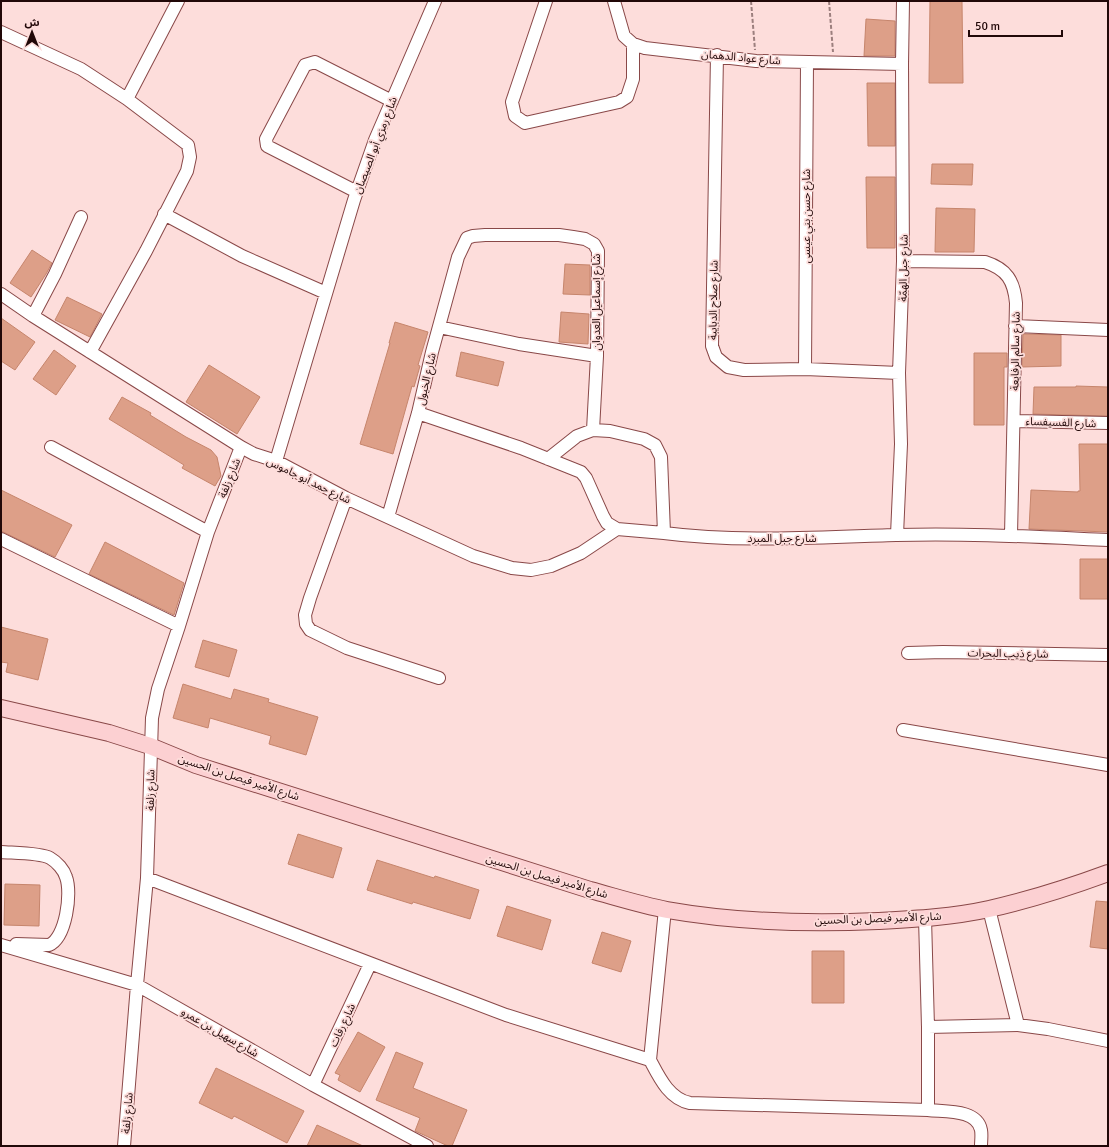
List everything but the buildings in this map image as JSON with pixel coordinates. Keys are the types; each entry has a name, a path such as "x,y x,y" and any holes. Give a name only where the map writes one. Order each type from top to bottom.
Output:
{"street":[{"path":"127,99 178,1"},
{"name":"شارع رمزي أبو الصيصان","path":"276,461 357,192 375,140 435,1"},
{"path":"546,1 512,102 515,116 525,123 619,102 627,97 633,80 633,44 624,36 614,1"},
{"name":"شارع جبل الهمّة","path":"897,535 901,444 899,373 904,261 902,64 903,1"},
{"path":"1,32 81,69 127,99 188,145 190,157 187,171 146,251 90,352"},
{"name":"شارع عواد الدهمان","path":"633,44 658,50 756,60 902,64"},
{"name":"شارع صلاح الدبايبة","path":"717,55 712,346 716,357 728,367 744,370 899,373"},
{"path":"357,192 267,146 266,139 305,65 315,62 392,101"},
{"name":"شارع حسن بني عيسى","path":"805,370 807,62"},
{"path":"164,214 242,256 326,293"},
{"path":"33,316 81,217"},
{"name":"شارع إسماعيل العدوان","path":"438,327 519,344 597,356 598,251 594,244 585,239 573,237 534,235 485,234 467,238 465,241"},
{"name":"شارع الخيول","path":"388,517 418,413 438,327 458,257 465,241"},
{"name":"شارع سالم الرفايعة","path":"904,261 985,262 996,266 1009,277 1013,285 1016,303 1011,536"},
{"name":"شارع حمد أبو جاموس","path":"1,294 33,316 241,447 254,454 276,461 346,498 473,556 512,568 531,570 551,566 581,553 617,530"},
{"path":"1015,326 1108,330"},
{"path":"593,430 597,356"},
{"path":"418,413 514,446 581,472 586,478 607,523 617,530"},
{"name":"شارع الفسيفساء","path":"1014,421 1108,424"},
{"path":"548,459 577,436 593,430 610,431 644,439 655,444 661,457 664,533"},
{"path":"51,447 208,532"},
{"name":"شارع زلفة","path":"124,1146 147,878 150,807 150,746 154,704 180,626 208,532 241,447"},
{"path":"346,498 308,602 305,616 306,624 310,630 347,648 439,678"},
{"name":"شارع جبل المبرد","path":"617,530 708,538 809,538 897,535 1011,536 1108,540"},
{"path":"1,539 180,626"},
{"name":"شارع ذيب البحرات","path":"908,653 943,652 1108,655"},
{"name":"شارع الأمير فيصل بن الحسين","path":"1,708 109,733 150,746 196,765 590,890 628,901 701,915 771,920 855,922 925,918 989,909 1060,889 1108,873"},
{"path":"903,730 1108,765"},
{"path":"1,852 49,858 64,872 68,892 67,909 62,928 52,944 41,946 1,944"},
{"path":"147,878 506,1015 650,1060"},
{"path":"665,909 650,1060 662,1080 677,1098 683,1102 928,1110 967,1114 976,1119 982,1130 980,1146"},
{"path":"989,909 1018,1025"},
{"path":"925,918 928,1027 928,1110"},
{"name":"شارع سهيل بن عمرو","path":"1,944 137,985 313,1085 427,1146"},
{"name":"شارع رفات","path":"313,1085 370,964"},
{"path":"928,1027 1018,1025 1048,1029 1108,1041"}],"path":[{"path":"751,1 756,60"},
{"path":"829,1 834,62"}]}
